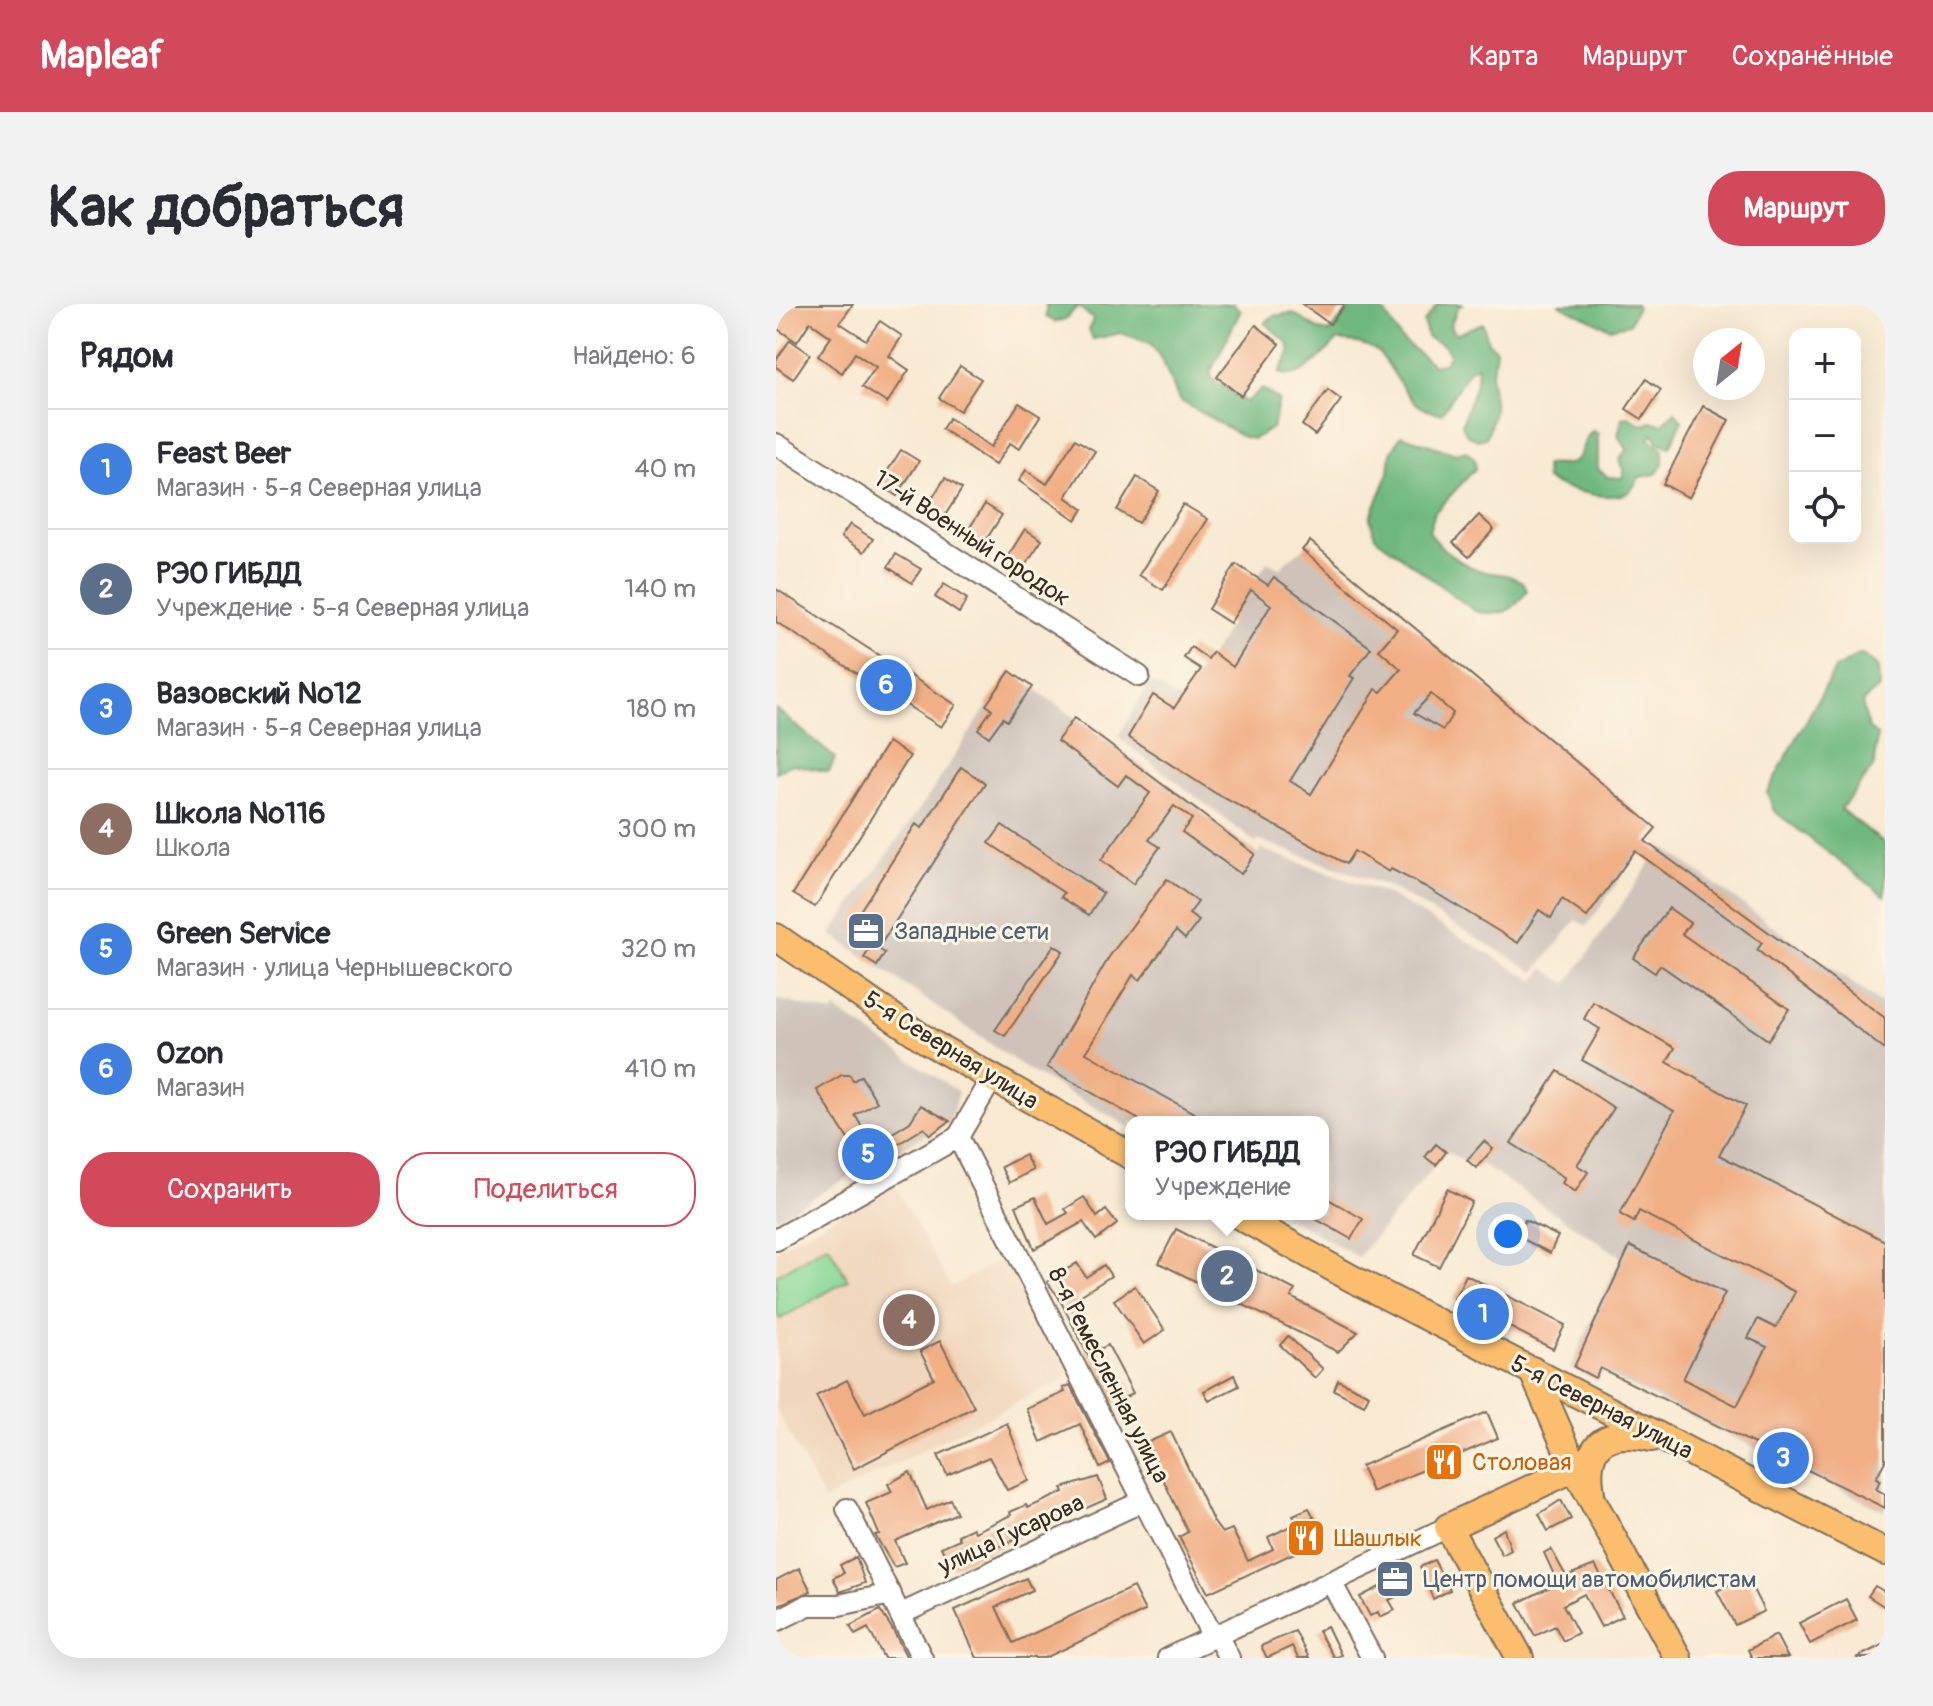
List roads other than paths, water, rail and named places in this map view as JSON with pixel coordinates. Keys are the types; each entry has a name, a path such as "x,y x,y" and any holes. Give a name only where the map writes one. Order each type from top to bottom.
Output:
{"main road":[{"name":"5-я Северная улица","path":"776,937 929,1042 1125,1153"},
{"name":"5-я Северная улица","path":"1247,1220 1351,1278 1885,1552"},
{"path":"1532,1370 1575,1468 1678,1658"},
{"path":"1593,1501 1589,1477 1592,1455 1602,1441 1623,1433 1673,1443"},
{"path":"1520,1658 1448,1527 1575,1468"}],"street":[{"name":"17-й Военный городок","path":"776,444 1139,676"},
{"path":"776,1240 958,1137 992,1079"},
{"name":"8-я Ремесленная улица","path":"958,1137 1143,1501 1229,1658"},
{"name":"улица Гусарова","path":"901,1614 1143,1501"},
{"path":"847,1509 922,1658"},
{"path":"1168,1658 1448,1527"},
{"path":"1331,1582 1372,1658"},
{"path":"776,1621 808,1605 839,1605 891,1594"}],"place":[{"name":"Ozon","path":"886,685"},
{"name":"Западные сети","path":"866,931"},
{"name":"Green Service","path":"868,1154"},
{"name":"РЭО ГИБДД","path":"1227,1276"},
{"name":"Feast Beer","path":"1483,1314"},
{"name":"Школа №116","path":"909,1320"},
{"name":"Вазовский №12","path":"1783,1458"},
{"name":"Столовая","path":"1444,1462"},
{"name":"Шашлык","path":"1306,1538"},
{"name":"Центр помощи автомобилистам","path":"1395,1579"}]}
